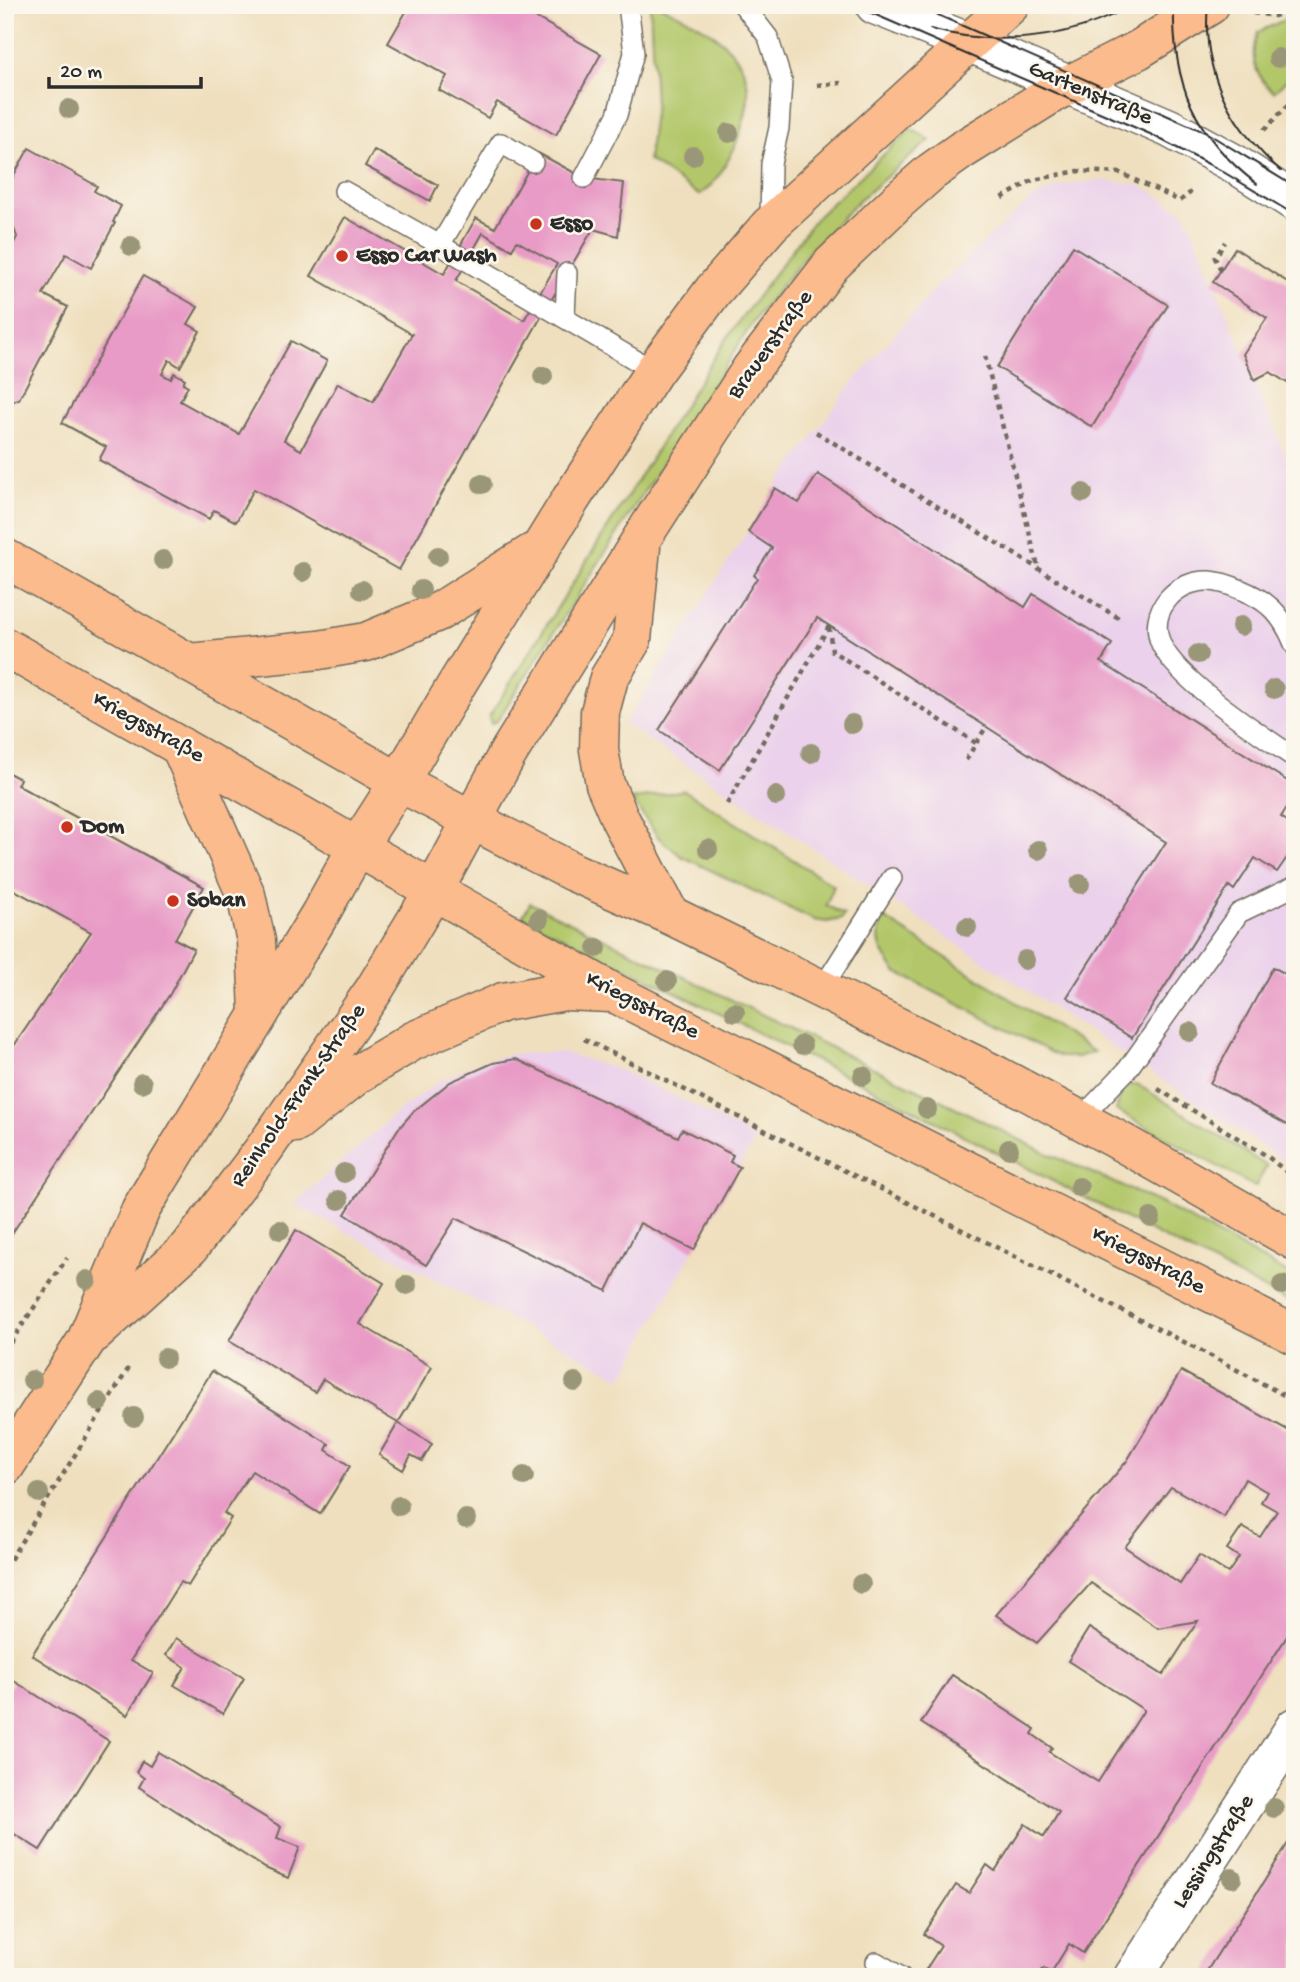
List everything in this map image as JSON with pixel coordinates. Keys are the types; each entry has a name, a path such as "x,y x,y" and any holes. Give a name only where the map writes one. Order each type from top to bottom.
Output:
{"main road":[{"path":"400,782 454,687 586,475 654,371 713,291 770,225 1010,5"},
{"name":"Brauerstraße","path":"472,820 507,755 751,369 832,264 931,172 1067,85 1138,50 1210,5"},
{"path":"642,538 632,640 609,678 600,712 599,750 605,784 670,915"},
{"path":"189,663 319,650 366,642 440,611 543,546"},
{"path":"5,558 400,782 573,872 670,915 998,1076 1080,1119 1295,1241"},
{"name":"Kriegsstraße","path":"5,647 614,993 1295,1335"},
{"path":"180,746 246,895 256,941 259,1014"},
{"name":"Reinhold-Frank-Straße","path":"5,1466 86,1341 141,1209 358,846 400,782"},
{"name":"Reinhold-Frank-Straße","path":"86,1341 189,1248 264,1149 374,990 433,892 472,820"},
{"path":"264,1149 358,1074 413,1041 457,1021 503,1002 537,995 565,991 614,993"}],"street":[{"name":"Gartenstraße","path":"875,5 1169,128 1235,164 1295,202"},
{"name":"Lessingstraße","path":"1133,1977 1295,1727"}],"lane":[{"path":"584,178 617,114 634,53 628,5"},
{"path":"743,5 768,37 782,82 779,128 771,164 770,225"},
{"path":"440,245 501,143 533,162"},
{"path":"344,191 565,316 654,371"},
{"path":"565,316 567,273"},
{"path":"1295,646 1287,628 1269,605 1234,587 1210,581 1190,583 1173,593 1163,605 1156,621 1161,644 1179,669 1233,715 1295,758"},
{"path":"821,990 892,878"},
{"path":"1080,1119 1127,1070 1239,913 1295,886"},
{"path":"876,1962 901,1977"}],"path":[{"path":"1002,198 1033,180 1078,171 1120,173 1180,201 1200,185"},
{"path":"1221,270 1215,258 1225,242"},
{"path":"985,356 1038,568"},
{"path":"816,432 1161,644"},
{"path":"727,804 829,626 832,651 976,743"},
{"path":"965,760 986,727"},
{"path":"582,1038 1295,1401"},
{"path":"1127,1070 1267,1156 1295,1179"},
{"path":"5,1351 67,1258"},
{"path":"5,1568 133,1361"}],"shaded area":[{"path":"1098,180 1134,184 1151,191 1186,214 1295,479 1295,1168 625,724 775,488 848,389 880,351 939,284 1024,205 1057,187"},
{"path":"562,1052 622,1071 755,1139 622,1378 294,1204 395,1114 440,1081 475,1064 509,1054"}],"green space":[{"path":"650,5 659,5 716,37 738,60 745,75 748,102 738,138 723,170 699,195 648,160 655,104"},
{"path":"1295,15 1295,72 1274,92 1262,79 1255,65 1255,41 1258,32"},
{"path":"911,129 930,140 859,200 809,252 759,313 497,721 491,723 489,717 724,342 815,219"},
{"path":"684,790 834,886 826,905 844,915 841,919 827,922 814,920 681,856 659,838 632,800"},
{"path":"530,903 1044,1152 1158,1202 1295,1277 1295,1305 853,1079 522,917"},
{"path":"884,918 1094,1052 1077,1057 1060,1057 896,972 879,940"},
{"path":"1137,1084 1267,1166 1255,1187 1116,1110 1123,1087"}],"building":[{"path":"410,5 513,5 601,54 556,135 497,102 488,118 439,90 447,76 388,43"},
{"path":"29,148 97,186 94,191 121,206 91,268 66,254 43,294 68,307 19,399 8,403 5,402 5,260 17,237 13,226 5,221 5,191"},
{"path":"374,150 438,185 430,201 365,166"},
{"path":"538,153 584,178 624,183 618,236 593,229 399,570 254,489 236,522 214,510 209,519 99,460 106,447 62,423 143,276 198,307 188,324 200,331 180,367 169,360 162,374 171,379 174,373 185,379 183,383 188,386 180,401 239,434 291,341 327,361 284,440 301,450 338,383 373,402 412,334 311,276 345,217 444,274 476,218 495,228","holes":["483,233 512,250 517,241 557,264 524,320 456,281"]},
{"path":"1073,246 1168,305 1092,427 997,367"},
{"path":"1235,248 1295,287 1295,388 1270,372 1254,380 1243,354 1267,318 1213,282"},
{"path":"818,474 1025,607 1033,594 1112,644 1101,662 1295,786 1295,795 1281,817 1295,826 1295,846 1277,872 1255,858 1234,890 1229,886 1132,1038 1067,997 1166,842 817,618 720,770 659,730 757,578 754,575 772,548 748,532 775,488 799,503"},
{"path":"5,771 20,779 17,785 204,887 175,939 194,949 170,994 5,1244 5,1059 91,932 5,885"},
{"path":"1273,967 1295,979 1295,1129 1210,1083"},
{"path":"516,1059 678,1137 682,1129 733,1155 730,1162 740,1167 694,1250 640,1223 607,1291 456,1218 426,1265 345,1214 398,1129 413,1112 450,1082 493,1063"},
{"path":"296,1230 384,1283 360,1324 432,1367 398,1423 323,1379 315,1392 229,1341"},
{"path":"212,1371 329,1444 326,1450 350,1466 320,1514 252,1471 224,1513 231,1518 188,1586 180,1582 131,1660 153,1673 127,1715 32,1655"},
{"path":"1181,1371 1295,1434 1295,1624 1083,1953 1069,1944 1051,1973 1044,1968 1039,1975 1042,1977 921,1977 941,1946 924,1934 956,1885 969,1893 987,1865 995,1871 1025,1824 1044,1837 1059,1812 921,1723 952,1675 1035,1729 1032,1734 1052,1748 1049,1752 1098,1782 1144,1710 1068,1661 1089,1628 1163,1675 1198,1621 1158,1628 1091,1583 1037,1643 996,1615 1127,1461","holes":["1245,1479 1267,1492 1261,1502 1277,1511 1260,1537 1242,1527 1227,1549 1239,1557 1228,1573 1199,1555 1180,1584 1125,1547 1171,1487 1224,1517"]},
{"path":"398,1423 432,1444 422,1461 411,1455 403,1470 379,1455"},
{"path":"176,1638 244,1678 223,1714 174,1685 185,1667 166,1655"},
{"path":"14,1681 109,1741 40,1850 5,1828 5,1694"},
{"path":"158,1752 281,1827 277,1838 300,1847 288,1878 265,1868 139,1787 144,1778 136,1772 142,1761 150,1766"},
{"path":"1295,1832 1295,1977 1203,1977 1265,1880"}],"tram line":[{"path":"853,5 1150,134 1220,170 1295,215"},
{"path":"915,5 1207,133 1295,187"},
{"path":"930,29 981,38 1033,37 1084,26 1132,5"},
{"path":"1174,5 1177,59 1191,106 1217,147 1257,184"},
{"path":"1208,5 1209,53 1223,97 1248,136 1281,171"}],"place":[{"name":"Esso","path":"536,224"},
{"name":"Esso Car Wash","path":"342,256"},
{"name":"Dom","path":"67,827"},
{"name":"Soban","path":"173,901"}]}
